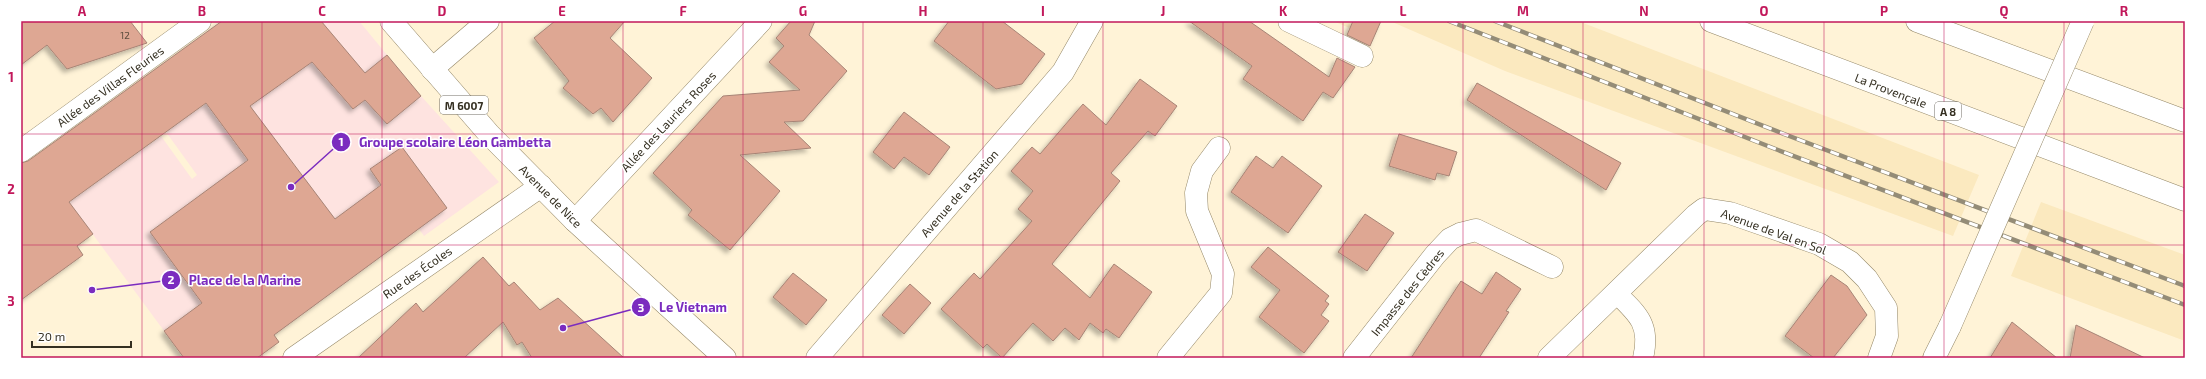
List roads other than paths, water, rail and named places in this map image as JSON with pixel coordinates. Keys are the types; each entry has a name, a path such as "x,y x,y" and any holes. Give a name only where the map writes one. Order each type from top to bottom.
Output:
{"main road":[{"name":"Allée des Villas Fleuries","path":"21,151 200,21"},
{"name":"Avenue de Nice","path":"391,21 489,134 575,221 725,358"},
{"path":"432,69 488,21"},
{"name":"Allée des Lauriers Roses","path":"575,221 761,21"},
{"name":"Avenue de la Station","path":"817,358 1063,72 1092,21"},
{"path":"1289,21 1362,56"},
{"name":"La Provençale","path":"1711,21 2185,200"},
{"path":"1916,21 2185,121"},
{"path":"1934,358 1950,326 2083,21"},
{"path":"1168,358 1221,293 1223,274 1197,211 1196,193 1202,171 1219,148"},
{"name":"Rue des Écoles","path":"294,358 541,186"},
{"name":"Avenue de Val en Sol","path":"1549,358 1696,215 1704,210 1730,213 1819,244 1850,262 1868,279 1886,308 1887,336 1879,358"},
{"name":"Impasse des Cèdres","path":"1354,358 1435,256 1450,239 1460,234 1476,230 1552,267"}],"lane":[{"path":"1616,293 1636,312 1641,321 1645,340 1643,358"}],"railway":[{"path":"1449,21 1778,150 2185,305"},
{"path":"1495,21 1784,134 2185,286"}],"place":[{"name":"Groupe scolaire Léon Gambetta","path":"291,187"},
{"name":"Place de la Marine","path":"92,290"},
{"name":"Le Vietnam","path":"563,328"}]}
